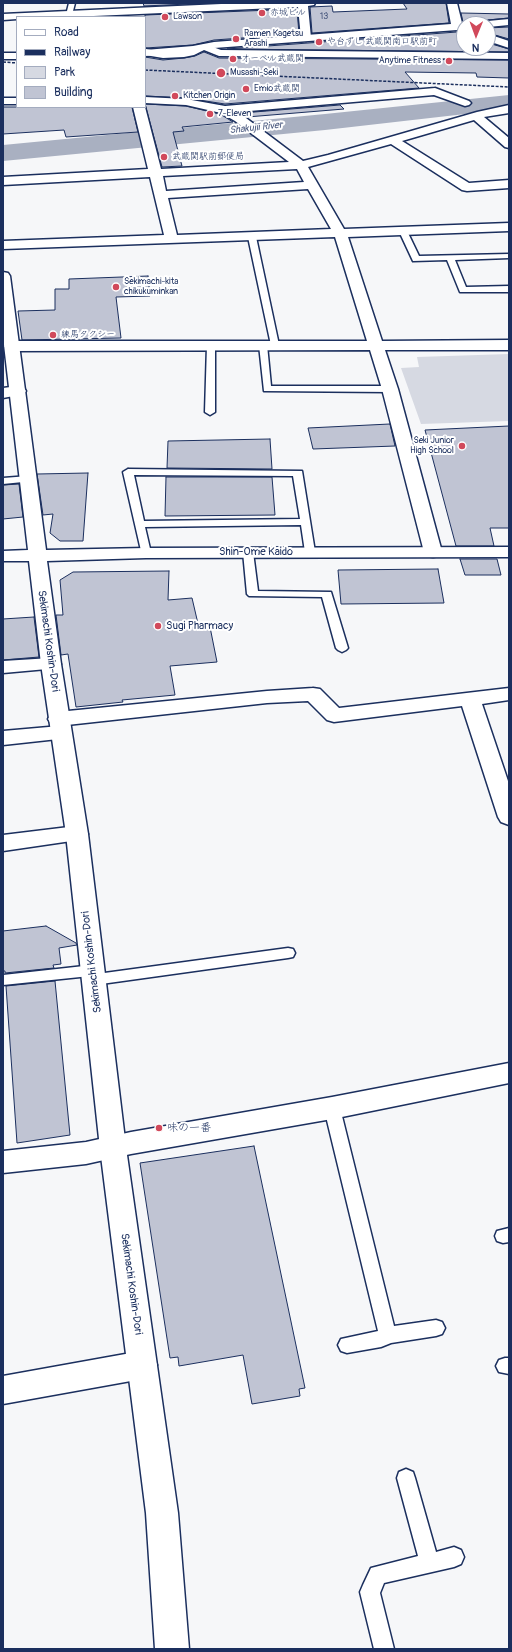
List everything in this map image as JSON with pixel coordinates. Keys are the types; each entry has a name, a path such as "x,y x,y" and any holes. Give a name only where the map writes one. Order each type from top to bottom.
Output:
{"street":[{"path":"303,3 306,38"},
{"path":"3,17 72,8 136,10 310,3"},
{"path":"452,3 457,16"},
{"path":"496,23 509,22"},
{"path":"146,52 163,55 184,54 202,48 306,38 456,27"},
{"path":"496,40 509,45"},
{"path":"202,48 219,53 509,56"},
{"path":"3,56 16,56"},
{"path":"225,110 435,91 465,103"},
{"path":"146,100 186,102 225,110 233,114 302,165 340,234 390,389 433,552"},
{"path":"3,101 16,101"},
{"path":"139,108 172,240"},
{"path":"3,181 302,165 476,116 496,111 509,110"},
{"path":"476,116 509,144"},
{"path":"392,140 467,187 509,184"},
{"path":"161,195 313,185"},
{"path":"3,245 509,227"},
{"name":"Sekimachi Koshin-Dori","path":"3,280 12,346 10,392 29,479 37,555 59,726 77,834 113,1148 162,1513 172,1649"},
{"path":"12,346 509,345"},
{"name":"Shin-Ome Kaido","path":"3,556 248,552 509,552"},
{"path":"3,668 51,664"},
{"path":"3,738 59,726 267,697 313,694 334,715 509,694"},
{"path":"470,698 509,817"},
{"path":"3,843 77,834"},
{"path":"3,1162 86,1153 131,1143 332,1108 509,1073"},
{"path":"3,1390 142,1365"}],"lane":[{"path":"402,231 416,259 509,256"},
{"path":"252,237 269,345 267,389 390,389"},
{"path":"450,258 463,290 509,289"},
{"path":"210,412 211,345"},
{"path":"146,553 128,472 298,473 310,552"},
{"path":"3,481 29,479"},
{"path":"140,524 305,522"},
{"path":"248,552 253,594 327,594 342,648"},
{"path":"3,980 94,975 288,953"},
{"path":"332,1108 388,1335"},
{"path":"347,1345 381,1339 388,1335 436,1328"},
{"path":"406,1478 429,1562"},
{"path":"384,1649 370,1592 378,1575 454,1557"}],"green space":[{"path":"509,354 509,421 421,424 401,368 419,367 417,357"}],"building":[{"path":"143,3 210,3 144,6"},
{"path":"403,3 446,3 449,23 312,33 310,7 332,6 333,12 407,9"},
{"path":"297,9 299,34 214,40 193,45 146,48 145,15"},
{"path":"461,13 509,14 509,18 496,19 496,16 462,16"},
{"path":"509,27 509,39 496,35 496,28"},
{"path":"456,32 456,51 227,49"},
{"path":"496,45 509,49 509,52 496,52"},
{"path":"204,52 219,58 509,60 509,78 477,77 476,73 405,72 419,88 225,104 186,98 146,96 146,57 163,60 195,56"},
{"path":"146,104 186,106 220,114 233,122 182,127 184,131 173,132 182,166 162,167"},
{"path":"340,105 344,109 247,117 242,113"},
{"path":"3,107 132,108 138,132 66,137 64,130 3,134"},
{"path":"148,276 150,296 116,297 121,338 22,340 18,311 55,310 55,289 69,289 69,279"},
{"path":"390,424 395,446 313,449 308,428"},
{"path":"509,426 509,528 490,528 494,546 456,546 425,430"},
{"path":"270,439 272,469 167,468 168,441"},
{"path":"88,473 83,541 60,541 50,533 53,514 43,515 37,474"},
{"path":"166,477 272,477 275,515 165,516"},
{"path":"19,484 23,517 3,519 3,485"},
{"path":"460,559 497,559 501,575 465,575"},
{"path":"438,569 444,603 341,604 338,570"},
{"path":"169,571 168,600 192,598 199,628 210,627 217,662 170,666 175,695 122,700 123,702 76,707 68,654 61,655 56,615 63,615 60,580 73,572"},
{"path":"34,617 39,657 3,660 3,619"},
{"path":"46,926 77,945 59,948 61,964 53,965 54,968 5,973 5,971 3,971 3,931"},
{"path":"55,981 70,1135 17,1143 6,986"},
{"path":"254,1146 305,1388 299,1389 300,1396 252,1404 243,1355 179,1366 178,1357 170,1358 140,1163"}],"waterway":[{"name":"Shakujii River","path":"3,153 325,122 509,102"}],"railway":[{"path":"3,62 16,63"},
{"path":"146,70 509,87"}],"place":[{"name":"赤城ビル","path":"262,13"},
{"name":"Lawson","path":"165,17"},
{"name":"Ramen Kagetsu Arashi","path":"236,39"},
{"name":"や台ずし 武蔵関南口駅前町","path":"319,42"},
{"name":"オーベル武蔵関","path":"233,59"},
{"name":"Anytime Fitness","path":"449,61"},
{"name":"Musashi-Seki","path":"221,73"},
{"name":"Emio武蔵関","path":"246,89"},
{"name":"Kitchen Origin","path":"175,96"},
{"name":"7-Eleven","path":"210,114"},
{"name":"武蔵関駅前郵便局","path":"164,157"},
{"name":"Sekimachi-kita chikukuminkan","path":"116,287"},
{"name":"練馬タクシー","path":"53,335"},
{"name":"Seki Junior High School","path":"462,446"},
{"name":"Sugi Pharmacy","path":"158,626"},
{"name":"味の一番","path":"159,1128"}]}
